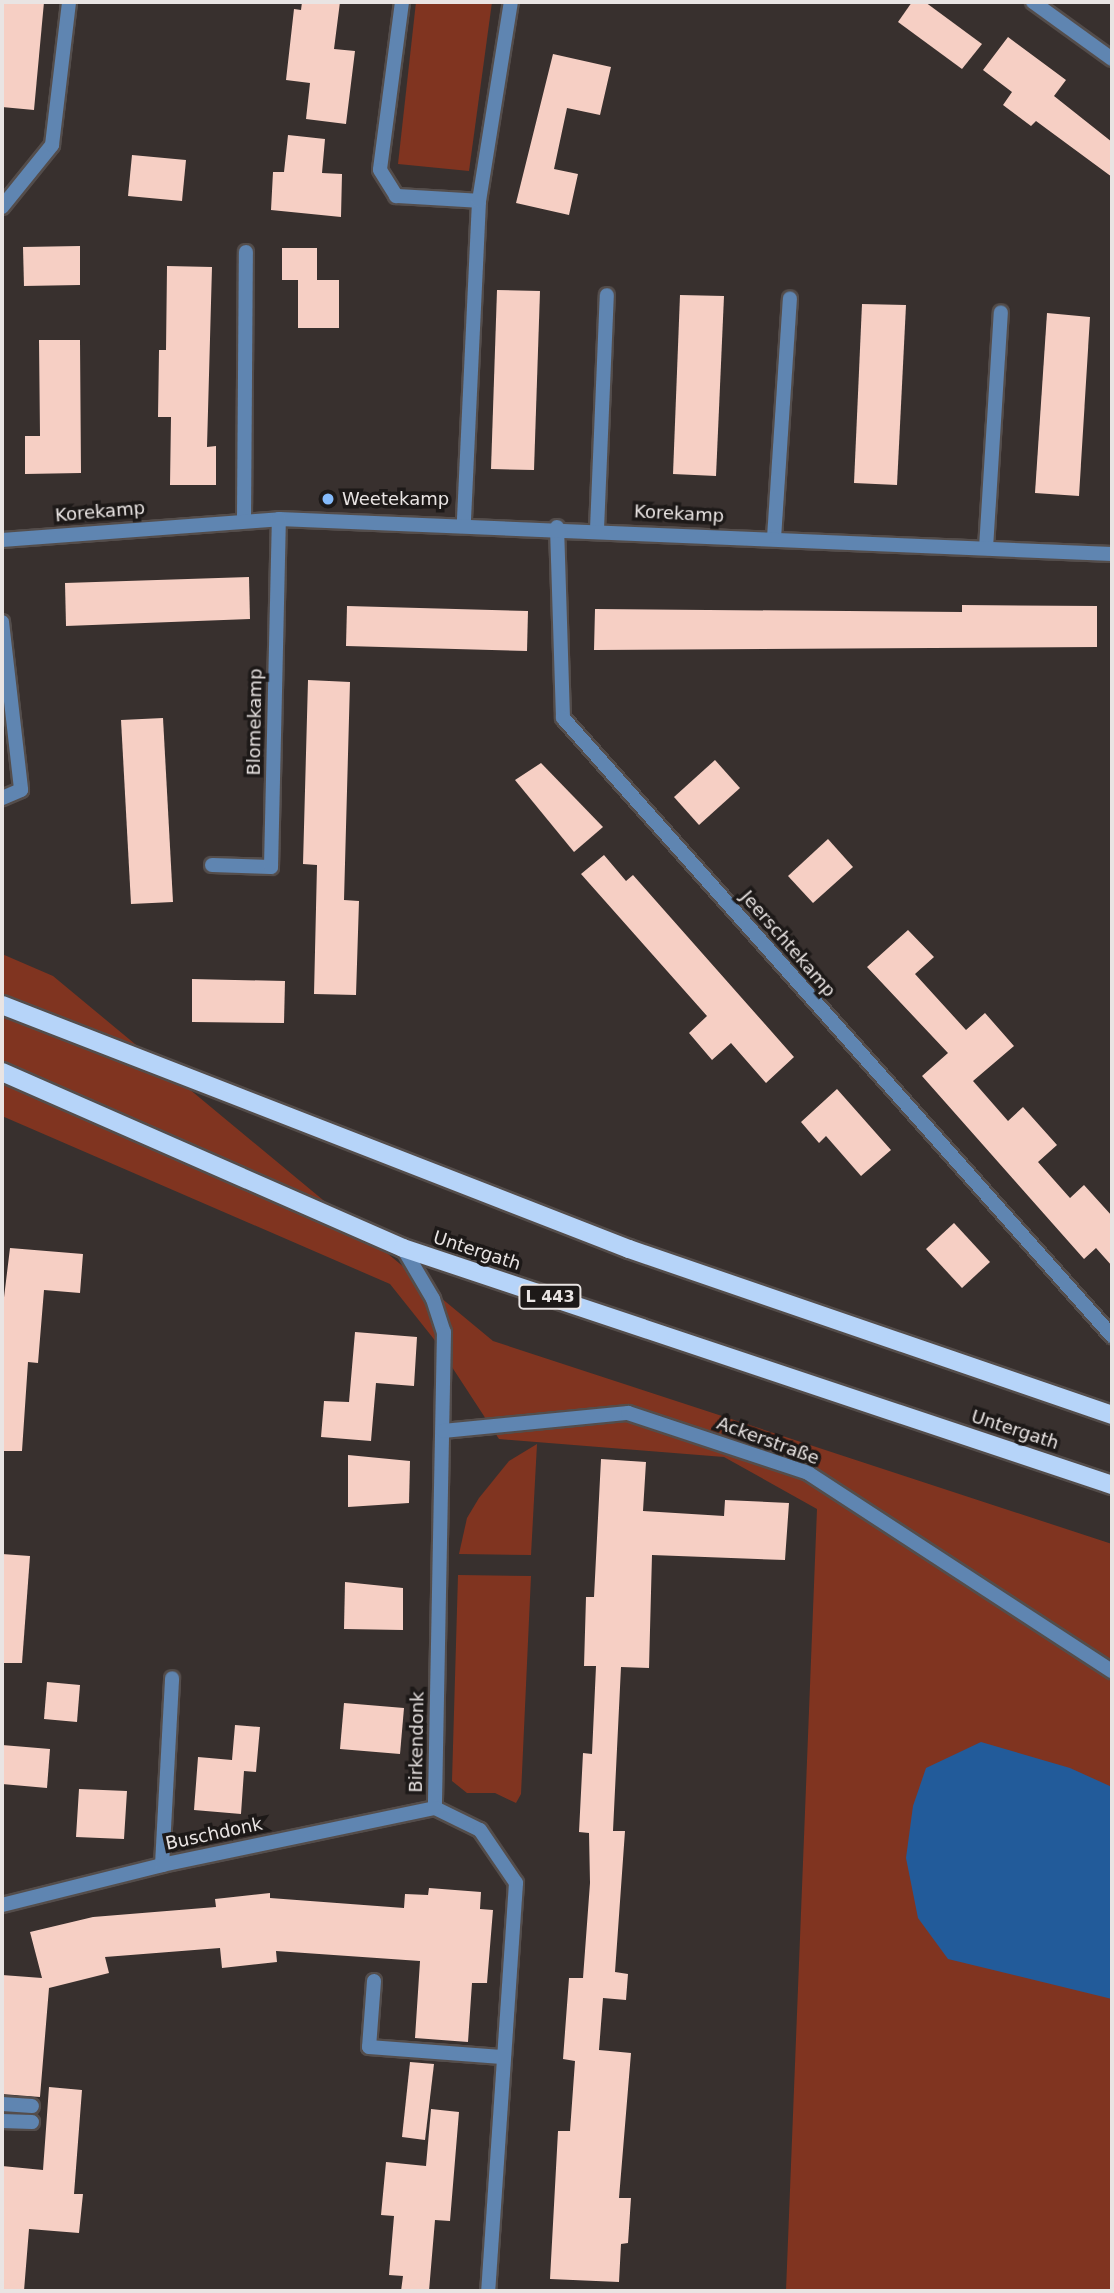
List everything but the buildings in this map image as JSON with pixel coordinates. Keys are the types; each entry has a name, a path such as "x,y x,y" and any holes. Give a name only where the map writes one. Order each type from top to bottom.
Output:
{"main road":[{"path":"2,1005 628,1249 1112,1415"},
{"name":"Untergath","path":"2,1072 403,1248 1112,1485"}],"street":[{"path":"2,207 52,145 69,2"},
{"path":"402,2 380,170 396,195 479,201"},
{"path":"464,524 479,201 511,2"},
{"path":"1033,2 1112,59"},
{"path":"244,519 246,252"},
{"path":"597,529 607,295"},
{"path":"774,538 789,299"},
{"path":"986,548 1001,312"},
{"name":"Korekamp","path":"2,540 244,519 279,519 557,527 1112,554"},
{"name":"Blomekamp","path":"212,865 271,867 279,519"},
{"name":"Jeerschtekamp","path":"557,527 564,718 1112,1336"},
{"path":"2,622 21,790 2,799"},
{"name":"Birkendonk","path":"403,1248 433,1299 444,1332 435,1808 480,1829 516,1883 488,2291"},
{"name":"Ackerstraße","path":"443,1431 628,1413 808,1473 1112,1671"},
{"path":"162,1865 172,1678"},
{"name":"Buschdonk","path":"2,1905 162,1865 435,1808"},
{"path":"374,1981 369,2047 502,2057"},
{"path":"2,2104 33,2106"},
{"path":"2,2121 32,2122"}],"shaded area":[{"path":"416,2 492,2 469,171 398,164"},
{"path":"2,954 53,976 493,1341 1112,1544 1112,2291 786,2291 817,1509 724,1457 499,1439 433,1338 390,1284 2,1116"},
{"path":"537,1444 531,1555 459,1554 467,1518 479,1498 509,1461"},
{"path":"458,1575 531,1576 521,1794 516,1803 495,1793 467,1793 452,1781"}],"water":[{"path":"981,1742 1070,1768 1112,1787 1112,1999 948,1959 918,1918 906,1858 913,1806 926,1768"}],"place":[{"name":"Weetekamp","path":"328,499"}]}
